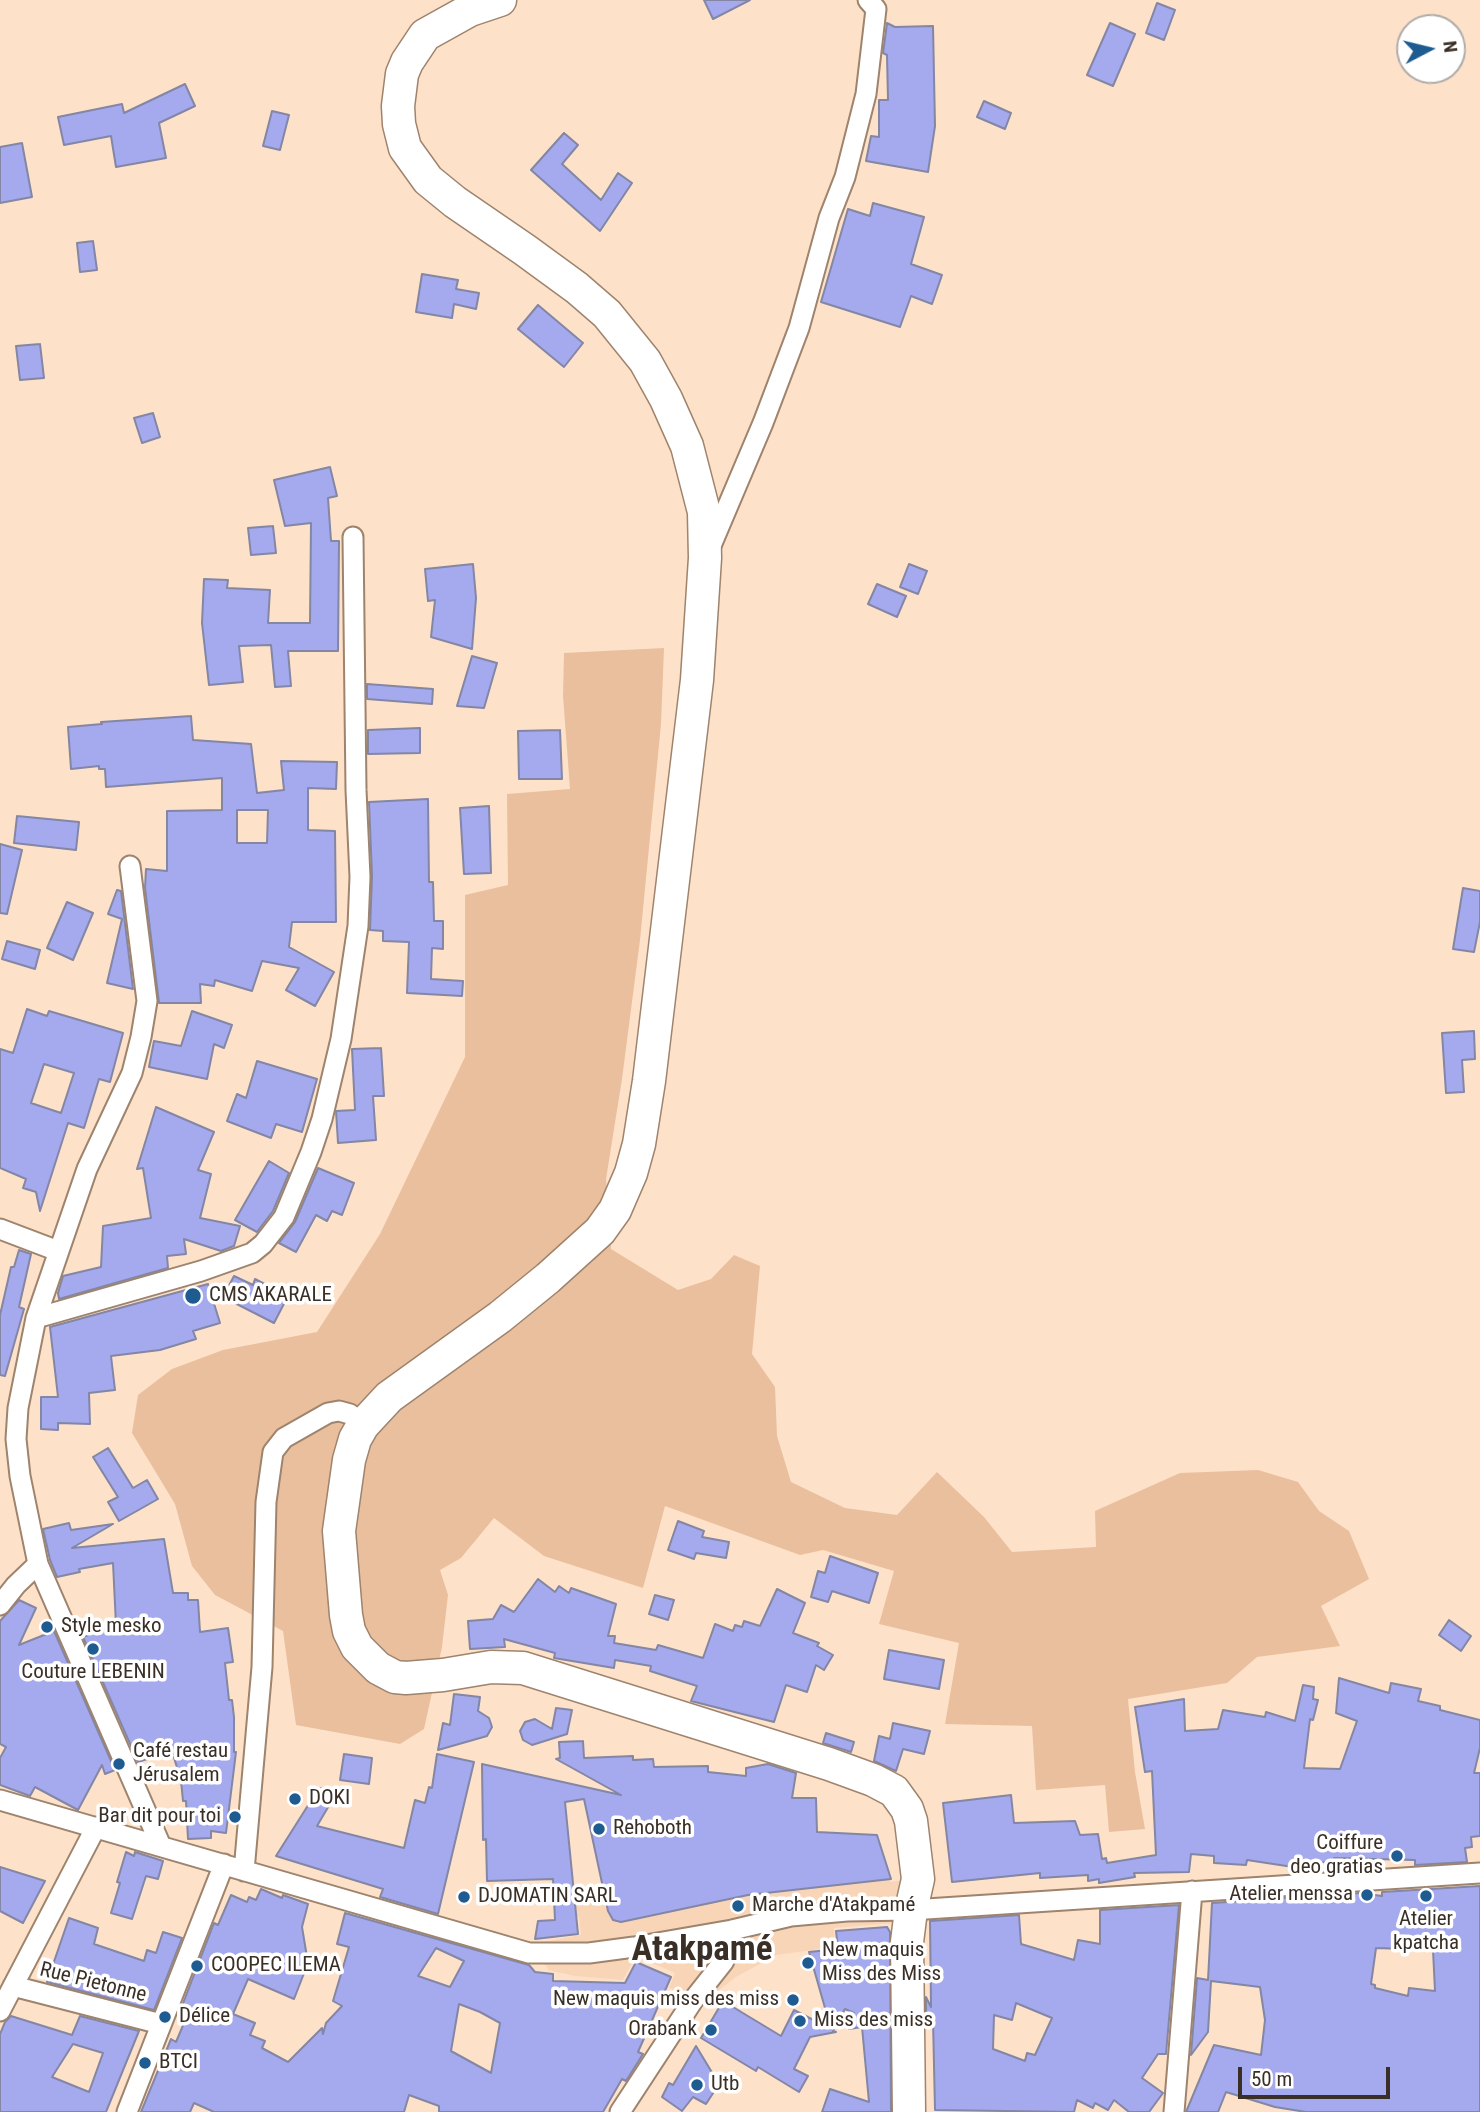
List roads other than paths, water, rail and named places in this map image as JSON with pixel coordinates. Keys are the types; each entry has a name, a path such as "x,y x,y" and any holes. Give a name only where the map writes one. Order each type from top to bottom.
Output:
{"main road":[{"path":"496,0 446,22 425,35 407,62 402,74 398,106 405,148 428,180 607,314 645,361 666,399 687,446 704,512 705,558 697,680 649,1081 639,1144 624,1191 600,1231 548,1278 500,1317 389,1397 363,1425 348,1460 342,1499 339,1548 349,1631 357,1647 378,1668 395,1677 406,1678 491,1667 523,1668 829,1764 873,1780 894,1791 907,1809 915,1841 928,2112"},
{"path":"909,2112 907,1942 918,1899"}],"street":[{"path":"705,558 764,423 799,328 829,218 845,177 866,94 876,9 869,0"},
{"path":"36,1318 201,1271 252,1253 269,1238 284,1217 311,1152 322,1119 341,1039 358,926 360,877 356,790 353,537"},
{"path":"130,866 147,1001 141,1037 132,1073 87,1169 36,1318 18,1408 16,1440 20,1476 38,1564 160,1846"},
{"path":"0,1229 58,1251"},
{"path":"244,1871 262,1667 266,1502 273,1452 284,1438 328,1413 350,1413 363,1425"},
{"path":"0,1605 38,1564"},
{"path":"0,1800 529,1953 589,1952 732,1930 791,1916 847,1911 918,1899 1192,1891 1480,1874"},
{"path":"0,2011 96,1827"},
{"path":"127,2112 224,1864"},
{"path":"1174,2112 1192,1891"},
{"path":"620,2112 694,1998 724,1961 732,1930"},
{"name":"Rue Pietonne","path":"13,1986 161,2024"}],"place":[{"name":"CMS AKARALE","path":"193,1296"},
{"name":"Style mesko","path":"47,1627"},
{"name":"Couture LEBENIN","path":"93,1649"},
{"name":"Café restau Jérusalem","path":"119,1764"},
{"name":"DOKI","path":"295,1799"},
{"name":"Bar dit pour toi","path":"235,1817"},
{"name":"Rehoboth","path":"599,1829"},
{"name":"Coiffure deo gratias","path":"1397,1856"},
{"name":"Atelier menssa","path":"1367,1895"},
{"name":"Atelier kpatcha","path":"1426,1896"},
{"name":"DJOMATIN SARL","path":"464,1897"},
{"name":"Marche d'Atakpamé","path":"738,1906"},
{"name":"New maquis Miss des Miss","path":"808,1963"},
{"name":"COOPEC ILEMA","path":"197,1966"},
{"name":"New maquis miss des miss","path":"793,2000"},
{"name":"Délice","path":"165,2017"},
{"name":"Miss des miss","path":"800,2021"},
{"name":"Orabank","path":"711,2030"},
{"name":"BTCI","path":"145,2063"},
{"name":"Utb","path":"697,2085"}],"district":[{"name":"Atakpamé","path":"702,1951"}]}
